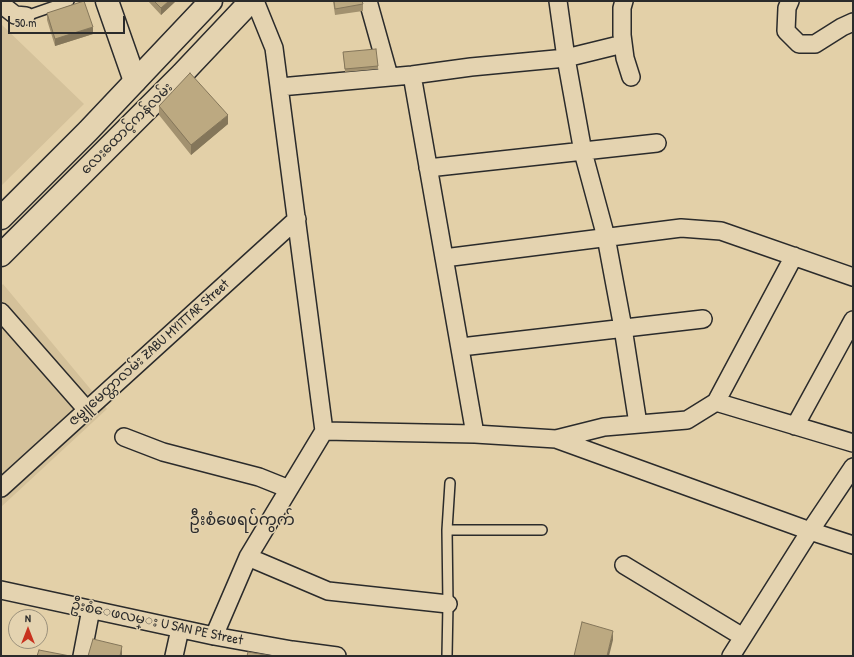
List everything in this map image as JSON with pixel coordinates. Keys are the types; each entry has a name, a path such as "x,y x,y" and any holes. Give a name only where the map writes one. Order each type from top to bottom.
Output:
{"main road":[{"path":"107,1 135,81 156,99"},
{"name":"လေးထောင့်ကန်လမ်း","path":"1,218 88,131 211,1"},
{"name":"လေးထောင့်ကန်လမ်း","path":"1,255 251,1"},
{"path":"88,131 106,149"}],"street":[{"path":"214,636 248,557 324,431 274,48 255,1"},
{"path":"368,1 389,76"},
{"path":"558,1 566,58 583,152 606,237 623,328 638,424"},
{"path":"624,1 622,8 623,44 625,58 631,77"},
{"path":"790,1 787,8 786,31 799,44 815,44 853,22"},
{"path":"1,4 15,15 26,16"},
{"path":"280,87 412,75 471,67 566,58 623,44"},
{"path":"412,75 475,434"},
{"path":"428,168 657,143"},
{"name":"ဇမ္ဗူမေတ္တာလမ်း ZABU MYITTAR Street","path":"1,488 297,219"},
{"path":"444,258 681,228 721,231 853,277"},
{"path":"556,439 604,427 687,420 716,402 794,256"},
{"path":"1,312 87,410"},
{"path":"461,348 703,319"},
{"path":"795,426 853,320"},
{"path":"716,402 853,443"},
{"path":"324,431 475,434 556,439 810,531 853,545"},
{"path":"124,437 164,452 259,477 289,489"},
{"path":"731,656 810,531 853,467"},
{"path":"248,557 328,591 448,604"},
{"path":"624,565 743,637"},
{"name":"ဦးစံေဖလမ္း U SAN PE Street","path":"1,590 214,636 292,650 337,656"},
{"path":"82,656 91,609"},
{"path":"174,656 180,629"}],"lane":[{"path":"26,16 69,1"},
{"path":"447,656 447,530 450,483"},
{"path":"447,530 542,530"}],"shaded area":[{"path":"1,24 84,104 1,186"},
{"path":"3,284 107,409 1,507 1,286"}],"building":[{"path":"84,1 93,27 55,39 47,13"},
{"path":"154,1 169,1 161,8"},
{"path":"334,1 362,1 363,4 335,9"},
{"path":"376,49 378,66 345,69 343,52"},
{"path":"190,73 228,115 191,145 159,106"},
{"path":"582,622 613,631 607,656 574,656"},
{"path":"93,639 122,646 120,656 88,656"},
{"path":"39,650 70,656 37,656"},
{"path":"248,652 273,656 247,656"}],"district":[{"name":"ဦးစံဖေရပ်ကွက်","path":"242,521"}]}
